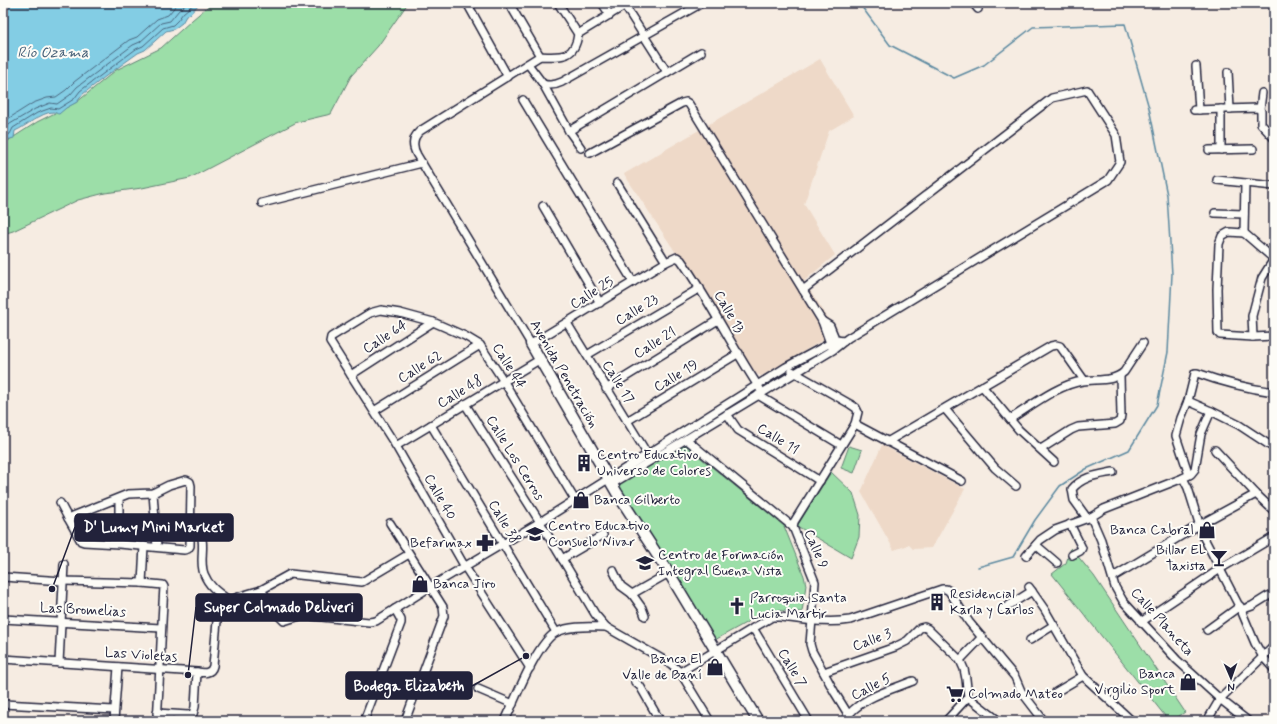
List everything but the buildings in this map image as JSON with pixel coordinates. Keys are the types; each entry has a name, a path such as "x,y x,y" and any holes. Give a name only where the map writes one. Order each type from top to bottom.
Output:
{"street":[{"path":"467,3 508,77 540,56 558,57 564,56 571,52 577,43 578,34 558,3"},
{"path":"509,3 540,56"},
{"path":"602,3 610,15"},
{"path":"543,84 548,86 562,82 644,36 693,5 702,3"},
{"path":"578,34 627,4 644,36 667,72"},
{"path":"569,131 701,52"},
{"path":"528,64 543,84 569,131 581,148"},
{"path":"1196,66 1196,110 1260,109"},
{"path":"1228,72 1230,109"},
{"name":"Avenida Penetración","path":"508,77 420,131 413,141 415,151 611,481 669,573 758,721"},
{"path":"260,590 284,621 303,615 369,622 376,621 574,500 686,439 759,391 786,367 844,341 1108,180 1120,162 1116,135 1087,90 1052,98 803,290"},
{"path":"1262,93 1260,109 1261,124 1274,138"},
{"path":"523,100 633,282"},
{"path":"590,153 682,103 686,102 689,104 822,321 830,326 834,345"},
{"path":"1221,109 1221,150"},
{"path":"1209,150 1253,149"},
{"path":"262,203 422,163"},
{"path":"1216,180 1274,186"},
{"path":"617,183 666,262"},
{"path":"1244,233 1245,183"},
{"path":"543,206 600,303"},
{"path":"1215,213 1244,214"},
{"path":"1253,338 1252,316 1262,278 1274,259 1244,233 1229,232 1222,236 1219,244 1217,289 1218,333 1220,335 1253,338 1274,336"},
{"name":"Calle 13","path":"666,262 677,257 679,258 700,288 739,353 759,391"},
{"name":"Calle 25","path":"531,344 666,262"},
{"name":"Calle 23","path":"587,355 700,288"},
{"name":"Calle 44","path":"331,337 370,313 381,310 400,313 433,322 465,336 480,345 504,380 574,500"},
{"name":"Calle 21","path":"606,389 718,320"},
{"name":"Calle 64","path":"351,374 433,322"},
{"name":"Calle 17","path":"567,323 606,389 648,455"},
{"name":"Calle 40","path":"331,337 330,342 396,446 465,567 530,668"},
{"path":"1010,418 1073,382 1107,379 1120,376 1143,344"},
{"name":"Calle 62","path":"374,411 480,345"},
{"path":"611,481 648,455 759,391 794,373 834,345"},
{"path":"888,442 1051,346 1060,346 1084,380"},
{"name":"Calle 19","path":"627,421 739,353"},
{"name":"Calle 48","path":"396,446 539,360"},
{"path":"786,367 856,408 858,412 855,424 962,481"},
{"path":"1274,392 1214,380 1197,373 1194,375 1188,401 1180,418 1176,436 1188,488 1203,536 1240,608 1255,643 1263,657 1274,669"},
{"path":"1041,449 1078,427 1115,424 1120,421 1120,376"},
{"path":"982,386 1019,430 1054,462"},
{"path":"759,391 841,445"},
{"path":"1188,401 1239,425 1274,448"},
{"name":"Calle Los Cerros","path":"465,404 540,522 595,614 606,627 671,664 680,672 710,721"},
{"path":"945,409 995,468 1016,486"},
{"path":"1026,556 1040,540 1055,530 1186,477 1195,469 1201,434 1211,411"},
{"name":"Calle 11","path":"726,414 738,430 820,481"},
{"name":"Calle 9","path":"848,714 812,651 810,644 815,582 793,527 855,424"},
{"name":"Calle 38","path":"431,425 556,632"},
{"path":"686,439 793,527"},
{"path":"1215,450 1274,511"},
{"name":"Calle Planeta","path":"1113,472 1087,478 1078,482 1072,489 1074,500 1089,517 1101,540 1115,587 1123,601 1177,660 1220,699 1248,721"},
{"path":"60,503 68,518 81,541 184,550 188,549 190,546 190,482 186,480 169,485 152,493 128,494 68,518"},
{"path":"152,493 157,547"},
{"path":"1113,577 1199,525 1256,494"},
{"path":"119,498 119,544"},
{"path":"190,523 199,530 203,544 202,568 204,574 213,589 230,601"},
{"path":"390,523 443,607 444,616 405,721"},
{"path":"1070,524 1082,548 1080,551 1072,555"},
{"path":"562,559 603,535"},
{"path":"1141,622 1220,569 1274,537"},
{"path":"1036,545 1057,563"},
{"path":"142,583 144,546"},
{"name":"Las Violetas","path":"3,659 209,672 212,670 218,610 223,604 260,590 290,574 362,582 409,554"},
{"path":"59,663 64,564"},
{"path":"613,570 621,586 632,594 642,608 645,616"},
{"path":"632,594 669,573"},
{"path":"3,577 63,581 161,584 164,587 161,628 161,670 157,721"},
{"path":"680,672 772,618 779,617 827,622 850,620 942,589 946,589 950,591 969,622 1015,677 1021,692 1044,721"},
{"path":"1003,609 1030,589 1045,610 1083,676 1132,721"},
{"path":"1207,630 1240,608 1252,606 1268,596"},
{"path":"364,721 401,624 401,620 395,609"},
{"name":"Las Bromelias","path":"3,619 161,628"},
{"path":"1030,640 1054,625"},
{"path":"505,721 543,643 556,632 581,627 606,627"},
{"name":"Calle 3","path":"824,672 894,647 906,641 920,628 924,627 928,629 960,660"},
{"name":"Calle 7","path":"753,628 809,721"},
{"path":"982,636 960,660 964,669 968,697 1000,721"},
{"path":"1207,721 1220,699 1274,646"},
{"path":"114,721 118,667"},
{"path":"157,713 193,714 195,708 197,672"},
{"path":"1056,692 1083,676"},
{"name":"Calle 5","path":"844,721 848,714 875,696 913,681"},
{"path":"635,682 640,686 660,721"},
{"path":"478,689 513,704"},
{"path":"946,721 968,697"},
{"path":"3,704 114,710"}],"shaded area":[{"path":"820,59 854,116 829,131 804,204 835,255 804,281 837,332 761,376 755,373 624,174"},
{"path":"882,445 965,489 932,548 913,549 909,545 894,550 861,492"}],"green space":[{"path":"212,3 408,3 378,46 351,76 331,114 297,122 190,178 142,188 105,193 78,200 13,231 3,234 3,144 37,122 77,102 116,70 161,48"},
{"path":"685,445 784,526 804,576 806,585 802,612 769,610 713,641 617,484"},
{"path":"849,446 862,450 854,473 841,468"},
{"path":"831,472 853,493 860,515 859,537 851,558 797,526"},
{"path":"1071,548 1094,576 1185,712 1172,721 1169,721 1052,574 1066,563"}],"water":[{"name":"Río Ozama","path":"3,3 200,3 190,14 186,16 182,23 174,29 166,31 145,50 138,53 106,76 83,94 77,102 59,114 53,112 44,114 15,131 14,138 3,141"}],"waterway":[{"path":"859,3 890,45 954,78 984,65 1033,27 1125,24 1149,108 1167,195 1172,274 1168,352 1157,405 1129,450 1086,469 1060,486 1035,520 1013,557 978,567"}],"place":[{"name":"Centro Educativo Universo de Colores","path":"584,463"},
{"name":"Banca Gilberto","path":"581,500"},
{"name":"Banca Cabral","path":"1207,530"},
{"name":"Centro Educativo Consuelo Nivar","path":"535,534"},
{"name":"Befarmax","path":"485,543"},
{"name":"Billar EL Taxista","path":"1219,558"},
{"name":"Centro de Formación Integral Buena Vista","path":"645,563"},
{"name":"Banca Jiro","path":"420,584"},
{"name":"D' Lumy Mini Market","path":"52,589"},
{"name":"Residencial Karla y Carlos","path":"937,602"},
{"name":"Parroquia Santa Lucia Martir","path":"737,606"},
{"name":"Bodega Elizabeth","path":"526,656"},
{"name":"Banca El Valle de Baní","path":"715,667"},
{"name":"Super Colmado Deliveri","path":"188,675"},
{"name":"Banca Virgilio Sport","path":"1188,682"},
{"name":"Colmado Mateo","path":"955,694"}]}
